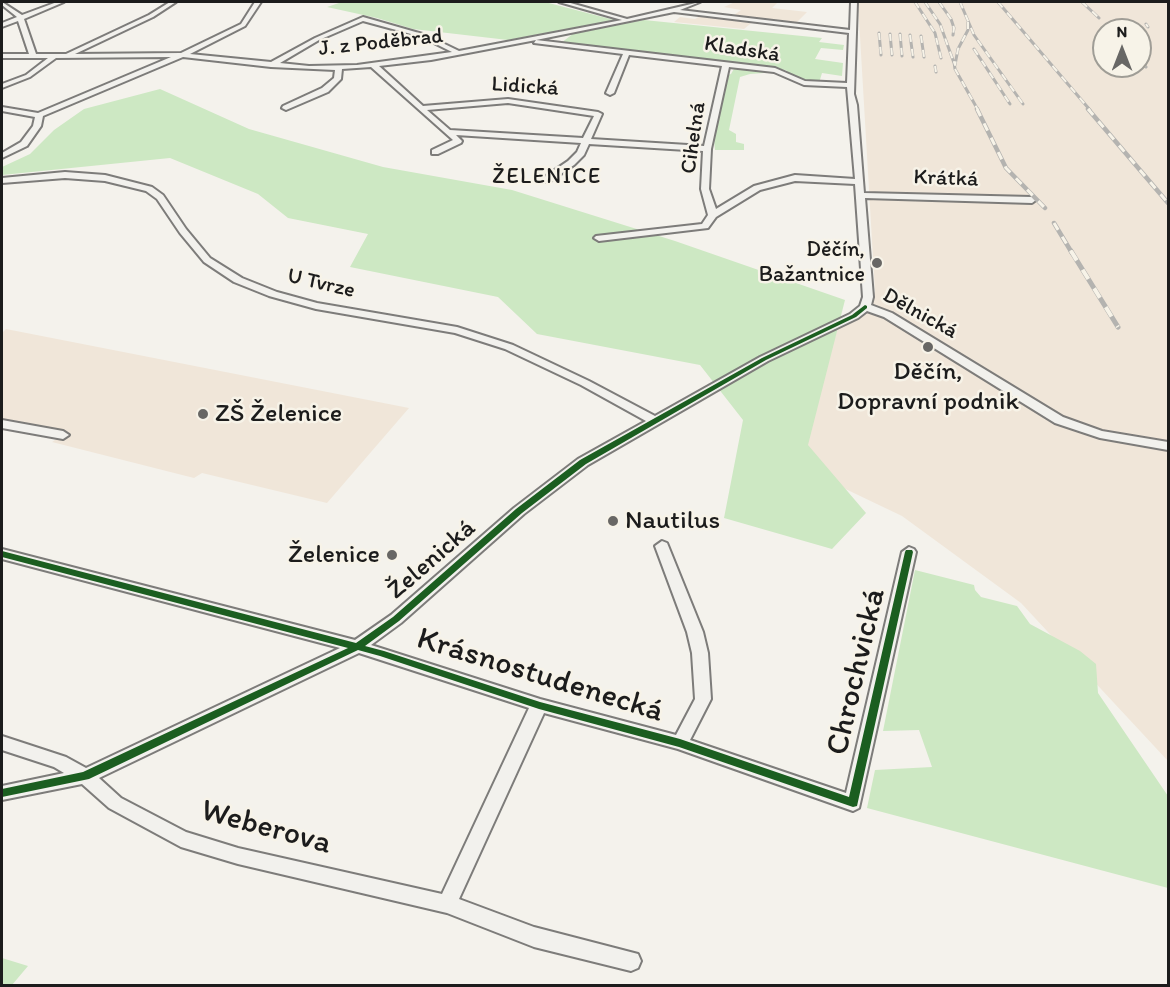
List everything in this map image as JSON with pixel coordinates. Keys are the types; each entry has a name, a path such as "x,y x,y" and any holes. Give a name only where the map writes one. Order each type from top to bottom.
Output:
{"street":[{"path":"2,25 61,2"},
{"path":"64,56 151,16 172,2"},
{"path":"2,109 39,115 182,56 243,25 256,5 269,2"},
{"path":"562,2 627,21"},
{"path":"578,5 587,2"},
{"name":"J. z Poděbrad","path":"2,56 182,56 271,65 339,68 374,66 459,53 627,21 675,10 697,2"},
{"name":"Dělnická","path":"854,2 850,85 868,297 865,307 888,315 1059,420 1101,434 1168,446"},
{"path":"2,3 20,17 33,56"},
{"path":"675,10 853,32"},
{"path":"271,65 317,39 363,19 441,42 459,53"},
{"name":"Kladská","path":"522,40 775,70 804,83 850,85"},
{"path":"610,93 627,53"},
{"path":"2,86 28,76 54,56"},
{"name":"Cihelná","path":"713,215 705,189 706,149 726,65"},
{"path":"374,66 458,141 435,152"},
{"path":"286,108 325,90 337,79 339,68"},
{"name":"Lidická","path":"420,108 508,101 592,111 598,114 587,141"},
{"path":"2,156 24,144 37,126 39,115"},
{"name":"Lidická","path":"448,132 706,149"},
{"path":"546,180 571,163 587,141"},
{"name":"U Tvrze","path":"2,180 65,175 105,178 149,189 160,197 183,231 207,260 238,280 273,294 316,306 457,330 509,347 585,383 655,421"},
{"path":"598,238 705,226 713,215 757,188 795,177 858,182"},
{"name":"Krátká","path":"860,195 1032,200"},
{"name":"Želenická","path":"2,794 85,777 357,647 396,619 519,511 583,462 764,359 854,316 865,307"},
{"path":"2,423 63,435"},
{"name":"Krásnostudenecká","path":"662,546 700,653 703,699 680,743"},
{"name":"Chrochvická","path":"853,803 909,552"},
{"name":"Krásnostudenecká","path":"2,554 381,653 539,705 680,743 853,803"},
{"path":"447,904 539,705"},
{"name":"Weberova","path":"2,743 60,762 85,777 115,803 181,839 238,856 447,904 534,937 631,961"}],"shaded area":[{"path":"735,2 778,2 772,8 807,12 795,24 755,20 744,29 674,22 680,17 695,19 702,15 730,18 741,10 724,7"},
{"path":"858,2 1168,2 1168,761 1021,603 902,516 791,463 837,331 875,292"},
{"name":"ZŠ Želenice","path":"6,329 409,408 327,503 202,473 194,478 52,442 67,432 2,420 2,333"}],"green space":[{"path":"342,2 545,2 614,20 508,40 413,29 327,7"},
{"path":"644,20 822,38 819,42 844,45 843,50 821,48 815,59 843,63 842,76 822,73 819,83 800,81 791,77 786,70 561,43 574,33"},
{"path":"735,67 777,72 740,77 729,130 736,134 736,142 744,144 744,150 715,150 714,140 725,76 731,74"},
{"path":"160,89 249,129 383,167 512,190 675,241 845,300 808,445 866,513 832,549 724,518 743,420 700,365 537,334 498,297 350,267 368,234 288,218 258,194 170,158 2,175 2,167 30,154 54,130 84,109"},
{"path":"915,570 974,585 981,597 1017,606 1030,624 1080,651 1096,664 1098,693 1168,796 1168,888 867,808 875,770 932,767 919,730 883,731"},
{"path":"2,958 28,966 12,985 2,985"}],"railway":[{"path":"915,2 935,33 941,58"},
{"path":"925,2 940,24 954,63"},
{"path":"939,2 951,19 954,28 953,35"},
{"path":"960,2 974,35 1023,104"},
{"path":"998,2 1090,110"},
{"path":"1082,2 1099,18"},
{"path":"968,22 968,30 958,49 955,65 954,62 955,69 978,110"},
{"path":"879,33 881,55"},
{"path":"890,34 892,55"},
{"path":"900,34 902,56"},
{"path":"910,35 913,57"},
{"path":"921,36 924,57"},
{"path":"974,49 1010,104"},
{"path":"935,66 936,72"},
{"path":"977,109 1006,168 1045,208"},
{"path":"1088,109 1168,203"},
{"path":"1054,223 1072,253"},
{"path":"1071,251 1118,327"}],"cycle path":[{"path":"2,793 85,776 357,647 396,619 519,511 583,462 764,359 854,316 865,307"},
{"path":"2,554 381,653 539,705 680,743 853,803 909,552"}],"place":[{"name":"Děčín, Bažantnice","path":"877,263"},
{"name":"Děčín, Dopravní podnik","path":"928,347"},
{"name":"ZŠ Želenice","path":"203,414"},
{"name":"Nautilus","path":"613,521"},
{"name":"Želenice","path":"392,555"}],"district":[{"name":"ŽELENICE","path":"547,177"}]}
